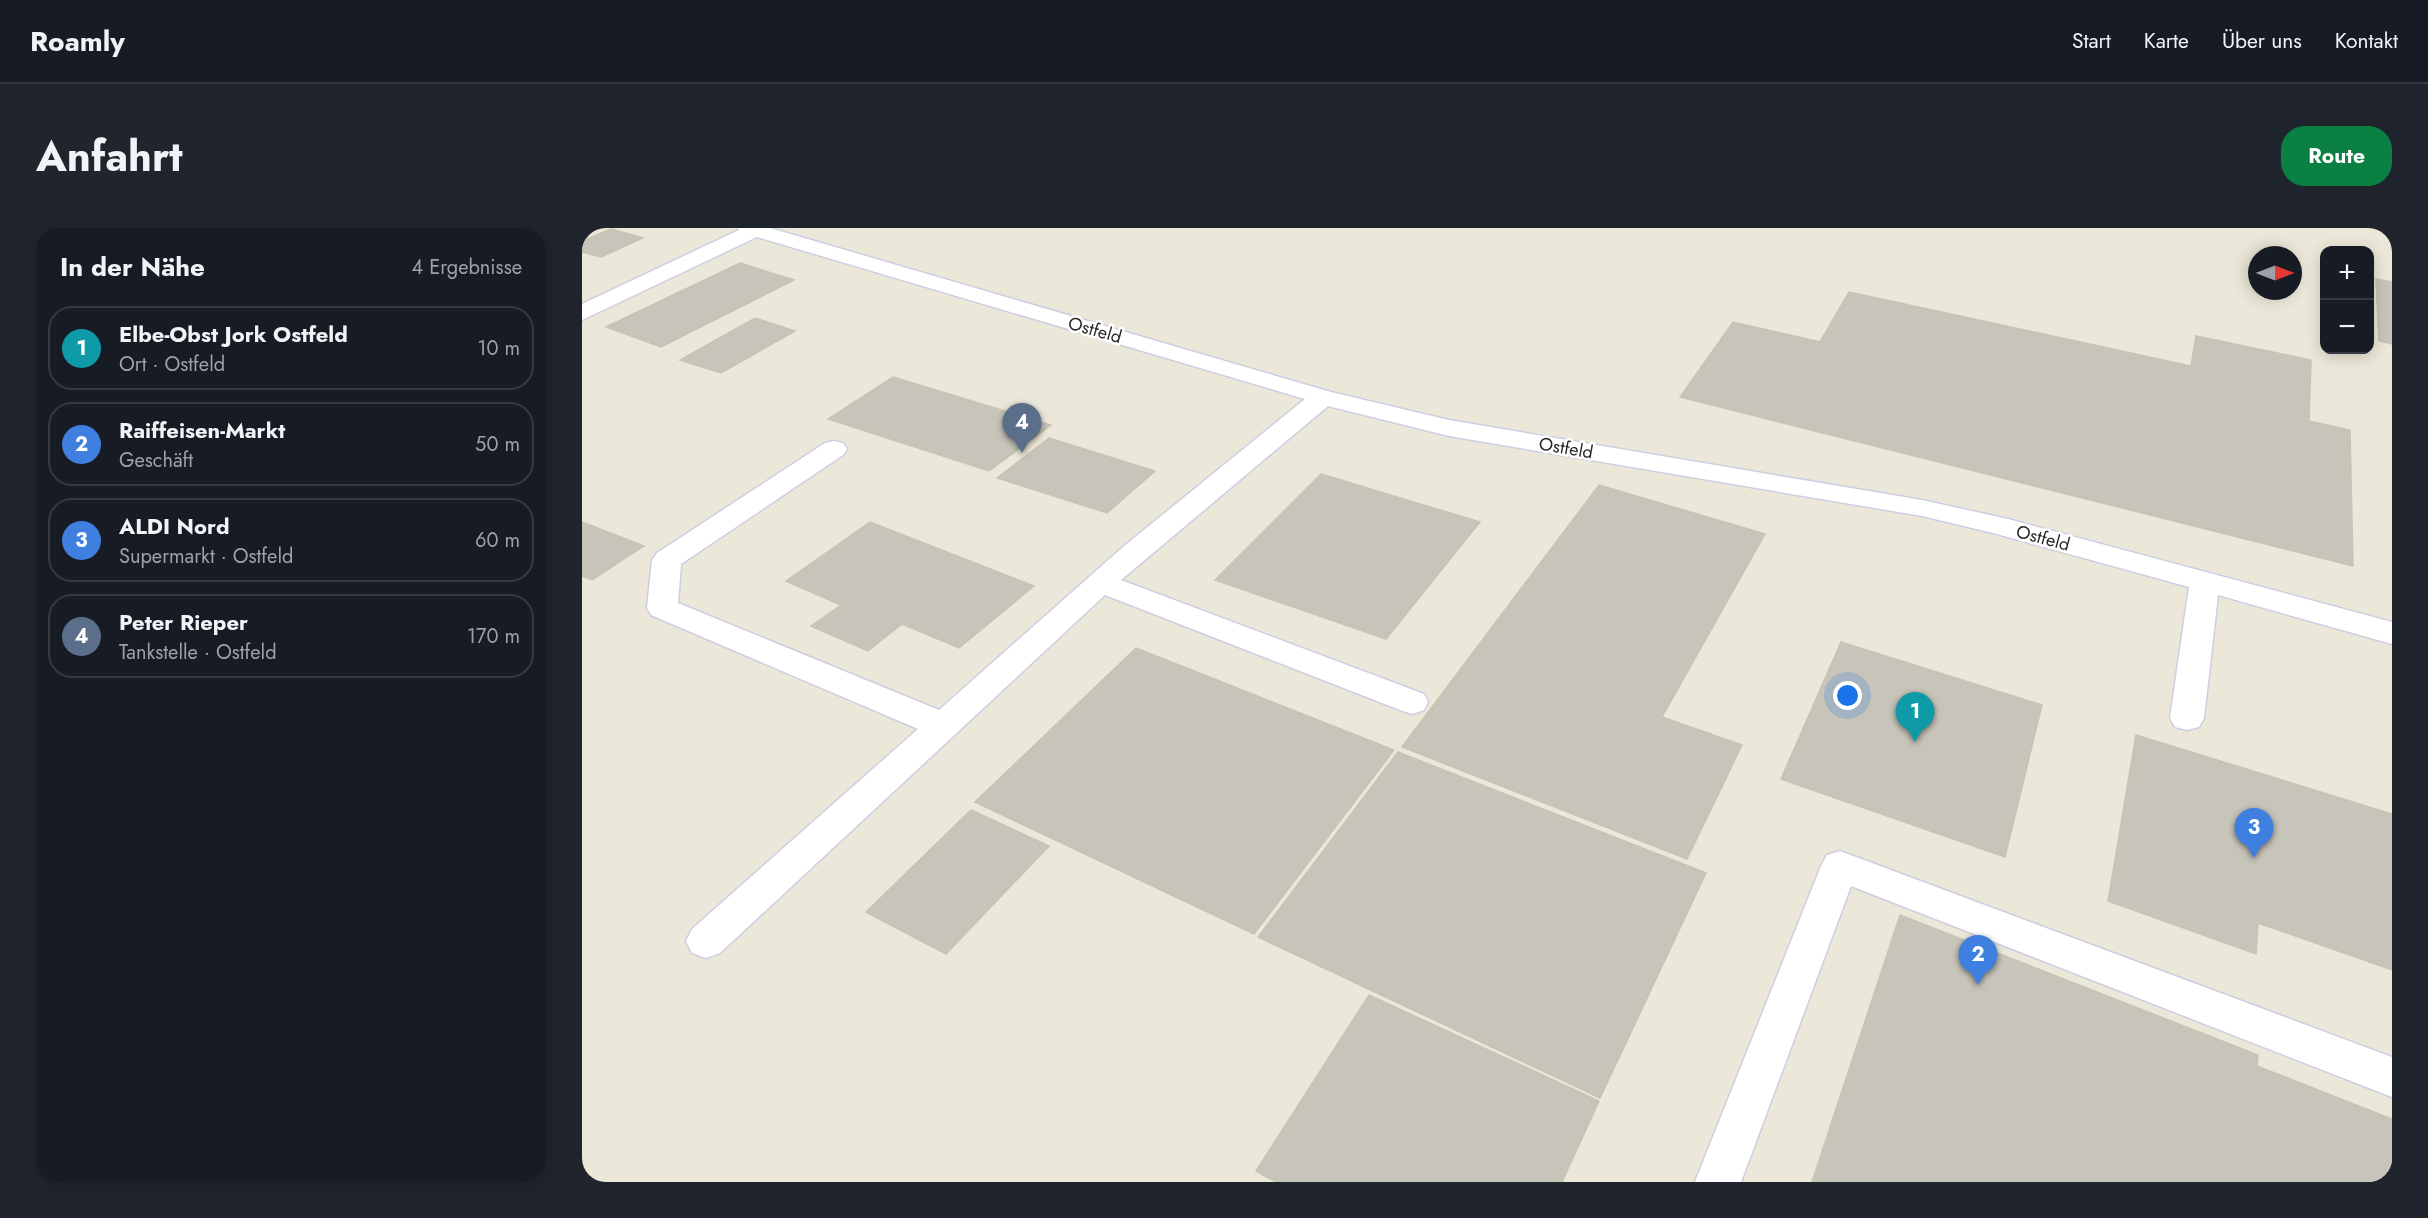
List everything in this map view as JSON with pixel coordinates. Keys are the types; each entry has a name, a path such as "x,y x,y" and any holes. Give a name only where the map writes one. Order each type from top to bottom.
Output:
{"street":[{"path":"582,313 752,229"},
{"name":"Ostfeld","path":"752,229 1323,397 1449,428 1922,508 1998,525 2392,633"},
{"path":"706,941 1133,553 1323,397"},
{"path":"834,449 667,560 662,608 944,726"},
{"path":"2187,718 2205,582"},
{"path":"1101,583 1412,702"},
{"path":"1718,1182 1840,866 2392,1077"}],"building":[{"path":"611,229 643,238 601,257 582,252 582,241"},
{"path":"740,263 794,280 661,347 606,327"},
{"path":"2376,279 2392,282 2392,344 2379,341"},
{"path":"1849,292 2191,366 2196,336 2311,360 2309,421 2350,430 2353,566 1680,397 1733,322 1820,342"},
{"path":"755,318 795,331 721,373 680,360"},
{"path":"893,377 1051,425 989,471 828,419"},
{"path":"1049,438 1155,471 1107,513 997,478"},
{"path":"1321,474 1480,522 1386,639 1215,580"},
{"path":"1599,485 1765,534 1662,717 1742,745 1687,859 1402,747"},
{"path":"582,522 644,546 592,580 582,576"},
{"path":"870,522 1034,586 959,648 902,624 868,651 811,626 841,605 786,581"},
{"path":"1841,642 2042,705 2005,857 1781,779"},
{"path":"1136,648 1394,750 1254,934 975,802"},
{"path":"2136,735 2392,814 2392,970 2258,923 2256,954 2108,901"},
{"path":"1398,752 1706,873 1600,1098 1258,937"},
{"path":"971,810 1049,846 946,954 866,912"},
{"path":"1900,915 2258,1055 2257,1066 2392,1119 2392,1182 1812,1182"},
{"path":"1369,995 1599,1101 1562,1182 1276,1182 1256,1171"}],"place":[{"name":"Peter Rieper","path":"1022,453"},
{"name":"Elbe-Obst Jork Ostfeld","path":"1915,742"},
{"name":"ALDI Nord","path":"2254,858"},
{"name":"Raiffeisen-Markt","path":"1978,985"}]}
